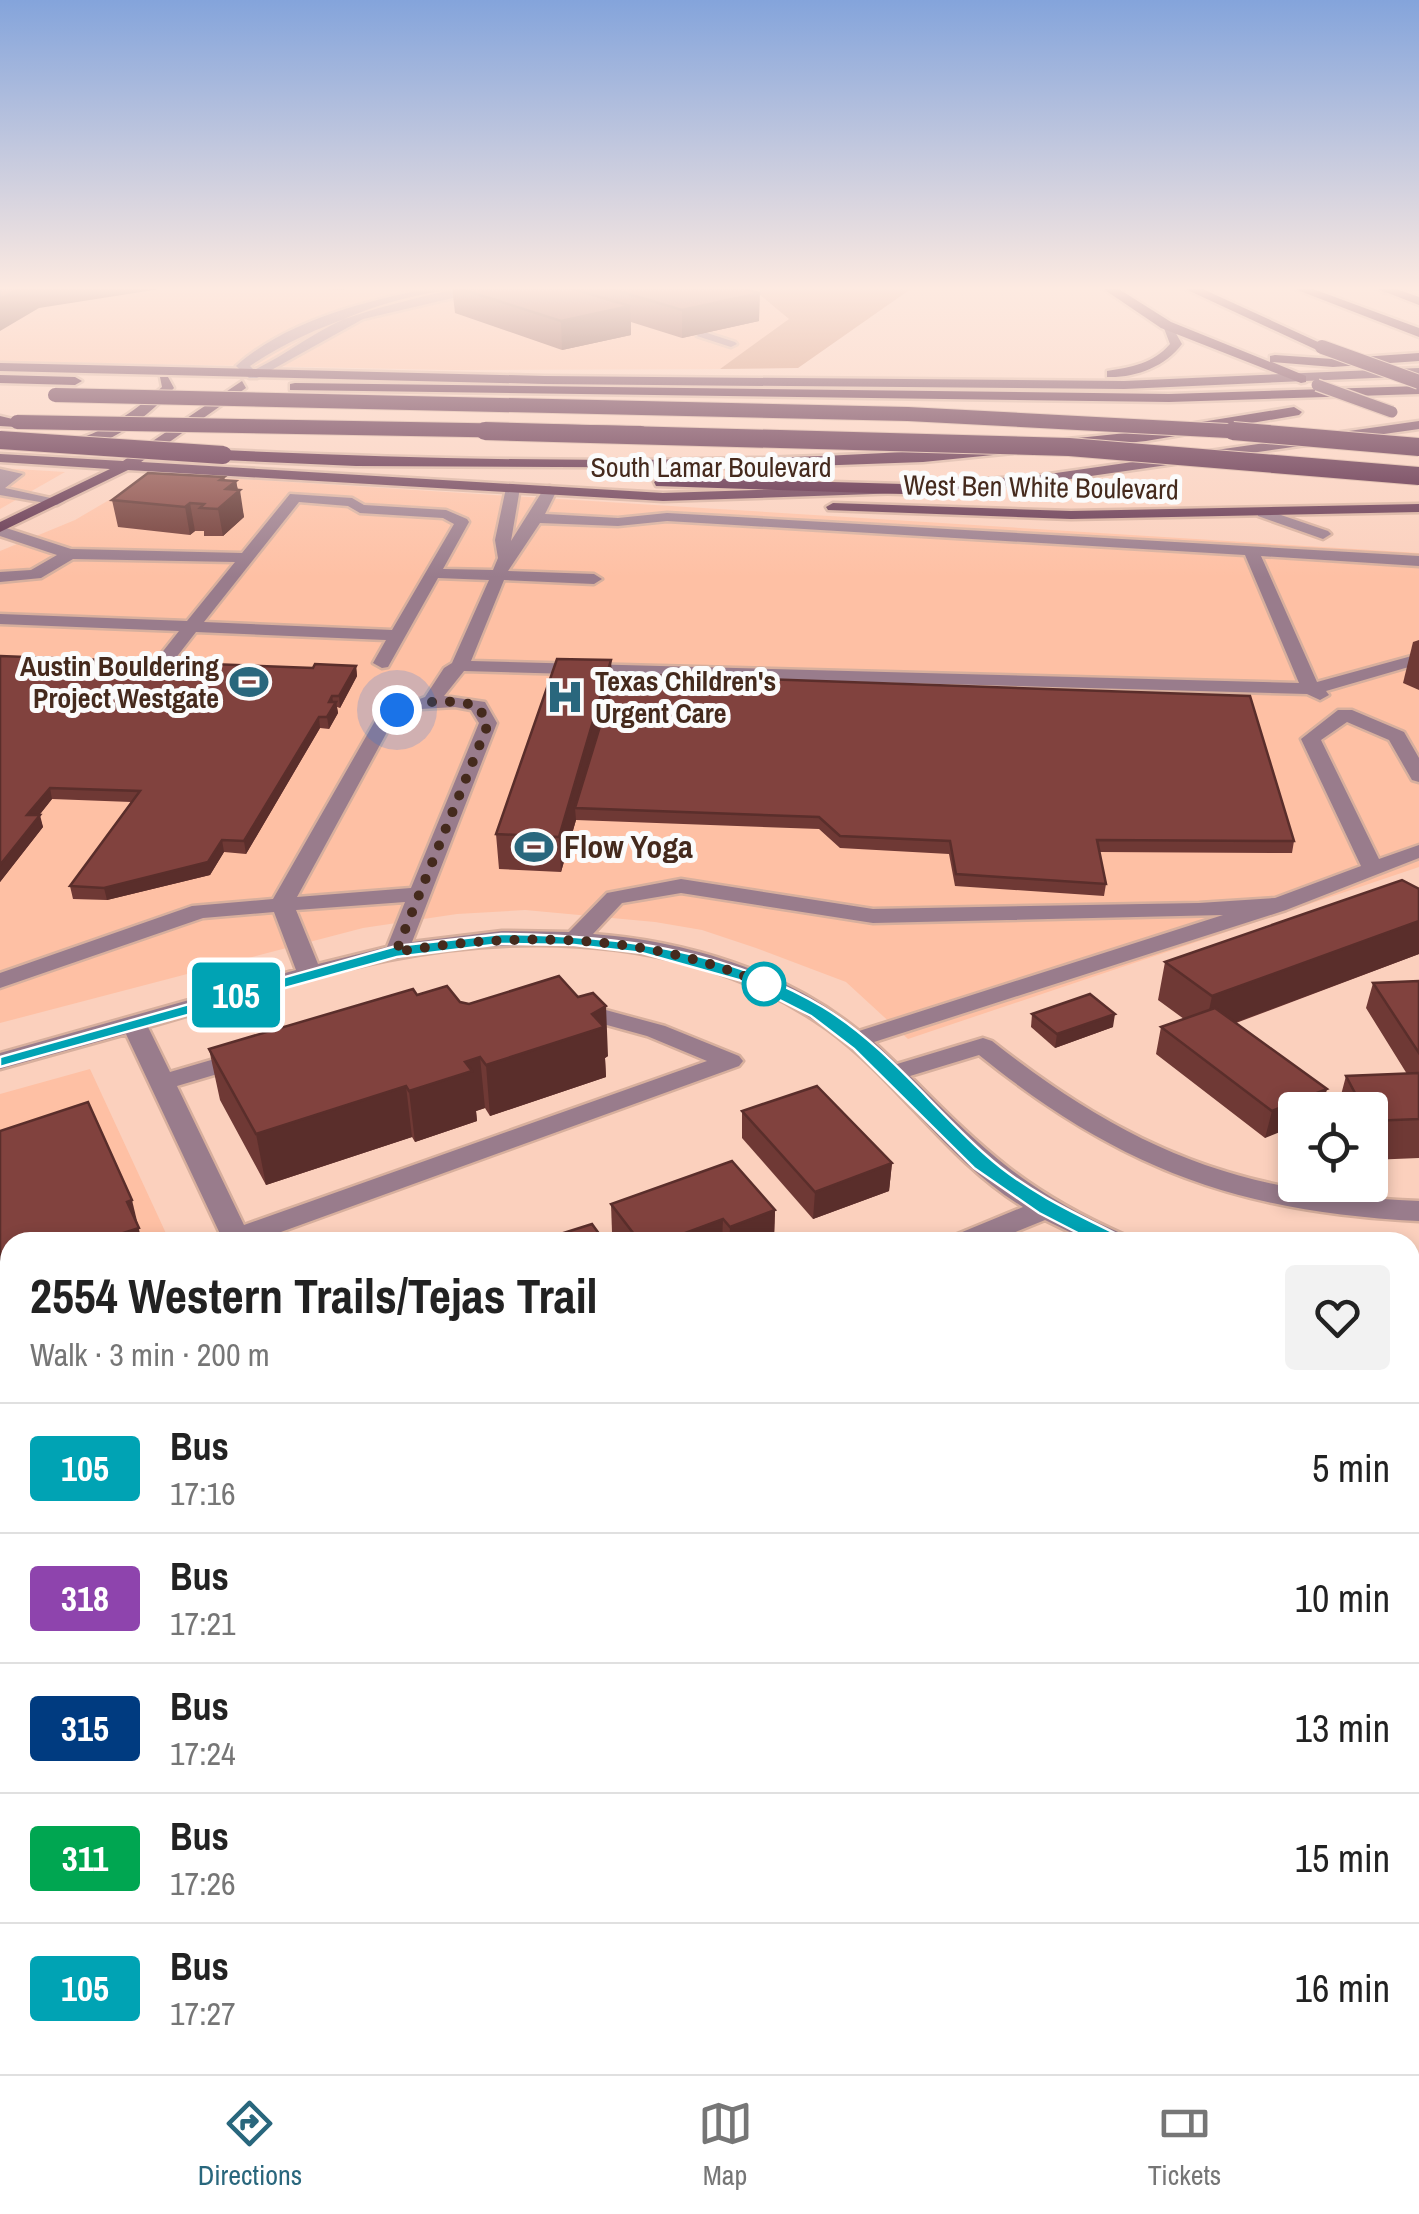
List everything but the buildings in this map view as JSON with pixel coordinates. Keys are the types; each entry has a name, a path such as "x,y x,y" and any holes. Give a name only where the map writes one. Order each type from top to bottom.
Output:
{"highway":[{"path":"141,383 1149,398 1419,390"},
{"path":"0,393 920,411 1198,426 1419,446"},
{"path":"336,460 684,464 861,460 1146,436 1337,406 1419,400"},
{"path":"8,421 921,438 1198,454 1419,476"},
{"path":"0,440 710,485 903,489"}],"main road":[{"path":"0,455 62,448 108,435 138,416 168,388 165,383"},
{"path":"0,529 124,466 201,420 244,383"},
{"path":"934,383 1103,383"},
{"path":"1040,384 1049,383"},
{"path":"1311,383 1419,423"},
{"name":"South Lamar Boulevard","path":"0,455 124,466 663,496 903,489 1042,479 1419,423"},
{"name":"West Ben White Boulevard","path":"663,496 959,512 1419,508"}],"street":[{"path":"0,473 16,474 2,492 57,501"},
{"path":"506,558 503,540 513,488"},
{"path":"460,666 506,558 536,518 550,490"},
{"path":"169,655 295,498 323,498 352,502 360,509 446,514 462,522 382,663"},
{"path":"1328,555 1323,534 1335,511"},
{"path":"1262,512 1323,534"},
{"path":"536,518 618,522 667,517 1419,562"},
{"path":"0,529 70,554 245,558"},
{"path":"1252,552 1311,689 1345,714 1419,747"},
{"path":"0,609 36,575 70,554"},
{"path":"433,573 594,579"},
{"path":"0,578 36,575"},
{"path":"0,619 397,635"},
{"path":"431,702 450,672 460,666 1311,689 1419,659"},
{"path":"478,706 496,667"},
{"path":"282,903 386,718 407,706 431,702 478,706"},
{"path":"396,952 488,724 478,706"},
{"path":"1345,714 1312,739 1373,869"},
{"path":"1397,736 1419,776"},
{"path":"856,1040 1278,905 1419,851"},
{"path":"574,940 615,898 681,886 873,916 1278,905"},
{"path":"0,981 200,911 419,894"},
{"path":"282,903 310,974"},
{"path":"0,1061 396,952 484,940 574,940 676,955 749,977 818,1012 856,1040 982,1163 1047,1208 1095,1232"},
{"path":"253,1232 730,1061 656,1031 570,1007 551,1007"},
{"path":"134,1024 233,1232"},
{"path":"891,1074 983,1046 1036,1092 1144,1156 1232,1188 1366,1211 1419,1211"},
{"path":"162,1082 270,1051"},
{"path":"989,1232 1047,1208"}],"shaded area":[{"path":"0,468 65,472 0,509"},
{"path":"177,475 1419,553 1419,867 908,1039 846,982 756,948 702,930 655,922 525,910 457,914 363,928 0,1023 0,551 75,520 133,486"},
{"path":"90,1069 165,1232 0,1232 0,1094"}],"bus line":[{"name":"105","path":"0,1061 396,952 466,941 538,938 643,948 749,977 818,1012 861,1044 982,1163 1013,1187 1091,1232"}],"place":[{"name":"Austin Bouldering Project Westgate","path":"249,682"},
{"name":"Texas Children's Urgent Care","path":"565,697"},
{"name":"Flow Yoga","path":"534,847"}],"route":[{"path":"397,710 431,702 460,702 478,706 488,724 396,952 466,941 574,940 676,955 768,986 764,984"}]}
